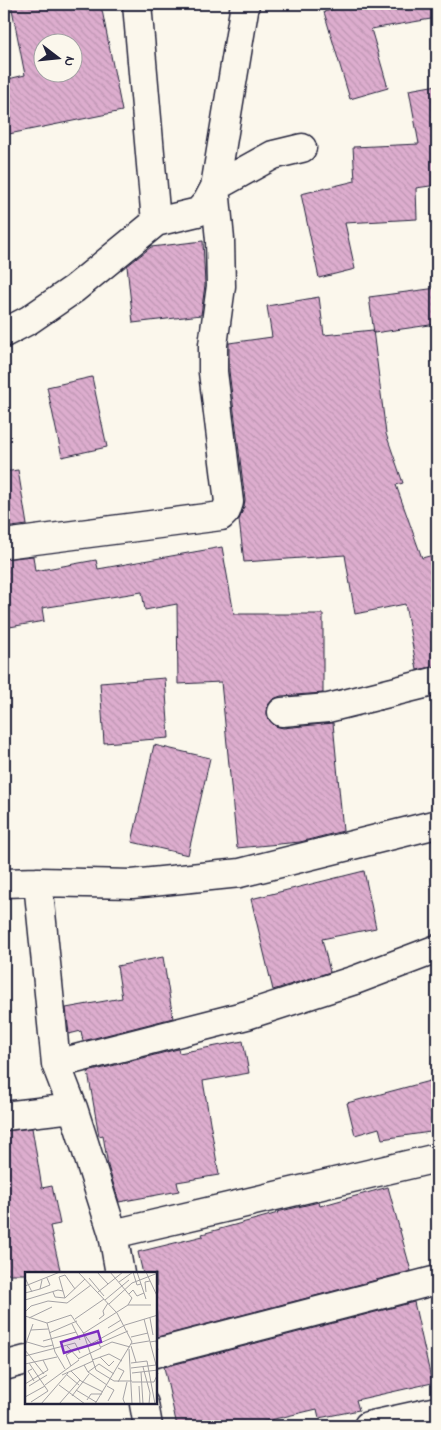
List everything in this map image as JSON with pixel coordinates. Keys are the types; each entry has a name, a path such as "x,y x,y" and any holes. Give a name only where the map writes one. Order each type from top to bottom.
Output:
{"street":[{"path":"137,4 156,222"},
{"path":"4,544 221,516 226,511 229,502 213,372 213,345 221,286 220,240 215,187 245,4"},
{"path":"4,333 29,320 74,289 156,222 198,212 207,202 215,187 273,155 302,148"},
{"path":"282,712 328,708 437,681"},
{"path":"4,883 132,884 240,873 437,824"},
{"path":"38,882 56,1064 73,1108 113,1234 120,1272"},
{"path":"56,1064 247,1015 364,977 437,949"},
{"path":"4,1116 73,1108"},
{"path":"113,1234 437,1158"},
{"path":"158,1352 437,1280"},
{"path":"4,1366 25,1360"},
{"path":"144,1405 148,1426"},
{"path":"368,1426 437,1411"}],"building":[{"path":"11,4 101,5 122,111 4,135 4,80 25,75"},
{"path":"351,4 435,4 437,18 371,29 388,88 350,99 324,12"},
{"path":"437,85 437,185 416,188 417,219 345,223 355,269 319,278 301,194 355,181 353,147 419,144 409,90"},
{"path":"203,241 205,285 201,315 133,323 127,266 151,247"},
{"path":"437,288 437,324 374,333 369,297"},
{"path":"319,297 324,335 373,330 386,434 403,483 396,485 422,558 437,554 437,666 417,670 405,604 355,614 345,555 244,562 239,520 245,500 229,371 229,343 272,337 267,306"},
{"path":"92,377 107,447 62,457 47,387"},
{"path":"18,470 27,525 4,528 4,472"},
{"path":"222,547 234,614 323,614 323,693 281,696 273,699 268,705 267,714 275,726 283,728 333,723 343,831 300,842 237,848 221,682 178,684 177,604 145,610 142,592 42,608 44,621 4,628 4,559 33,556 35,571 96,560 98,569"},
{"path":"165,678 169,738 104,743 100,683"},
{"path":"154,745 210,758 188,855 132,842"},
{"path":"364,871 376,928 322,939 330,972 273,990 251,899"},
{"path":"163,957 173,1018 83,1041 81,1031 69,1034 66,1008 122,998 117,966"},
{"path":"243,1041 249,1073 203,1081 219,1175 177,1182 179,1191 119,1202 108,1166 103,1135 99,1136 88,1072 178,1049 179,1053"},
{"path":"437,1079 437,1131 382,1139 379,1128 355,1135 347,1103"},
{"path":"32,1128 42,1188 52,1186 60,1224 50,1226 61,1272 4,1274 4,1131"},
{"path":"388,1187 411,1271 158,1337 158,1272 143,1272 138,1252 203,1236 202,1234 277,1212 319,1202 320,1206"},
{"path":"414,1302 432,1383 356,1400 359,1410 319,1418 317,1409 245,1426 177,1426 164,1367"}]}
